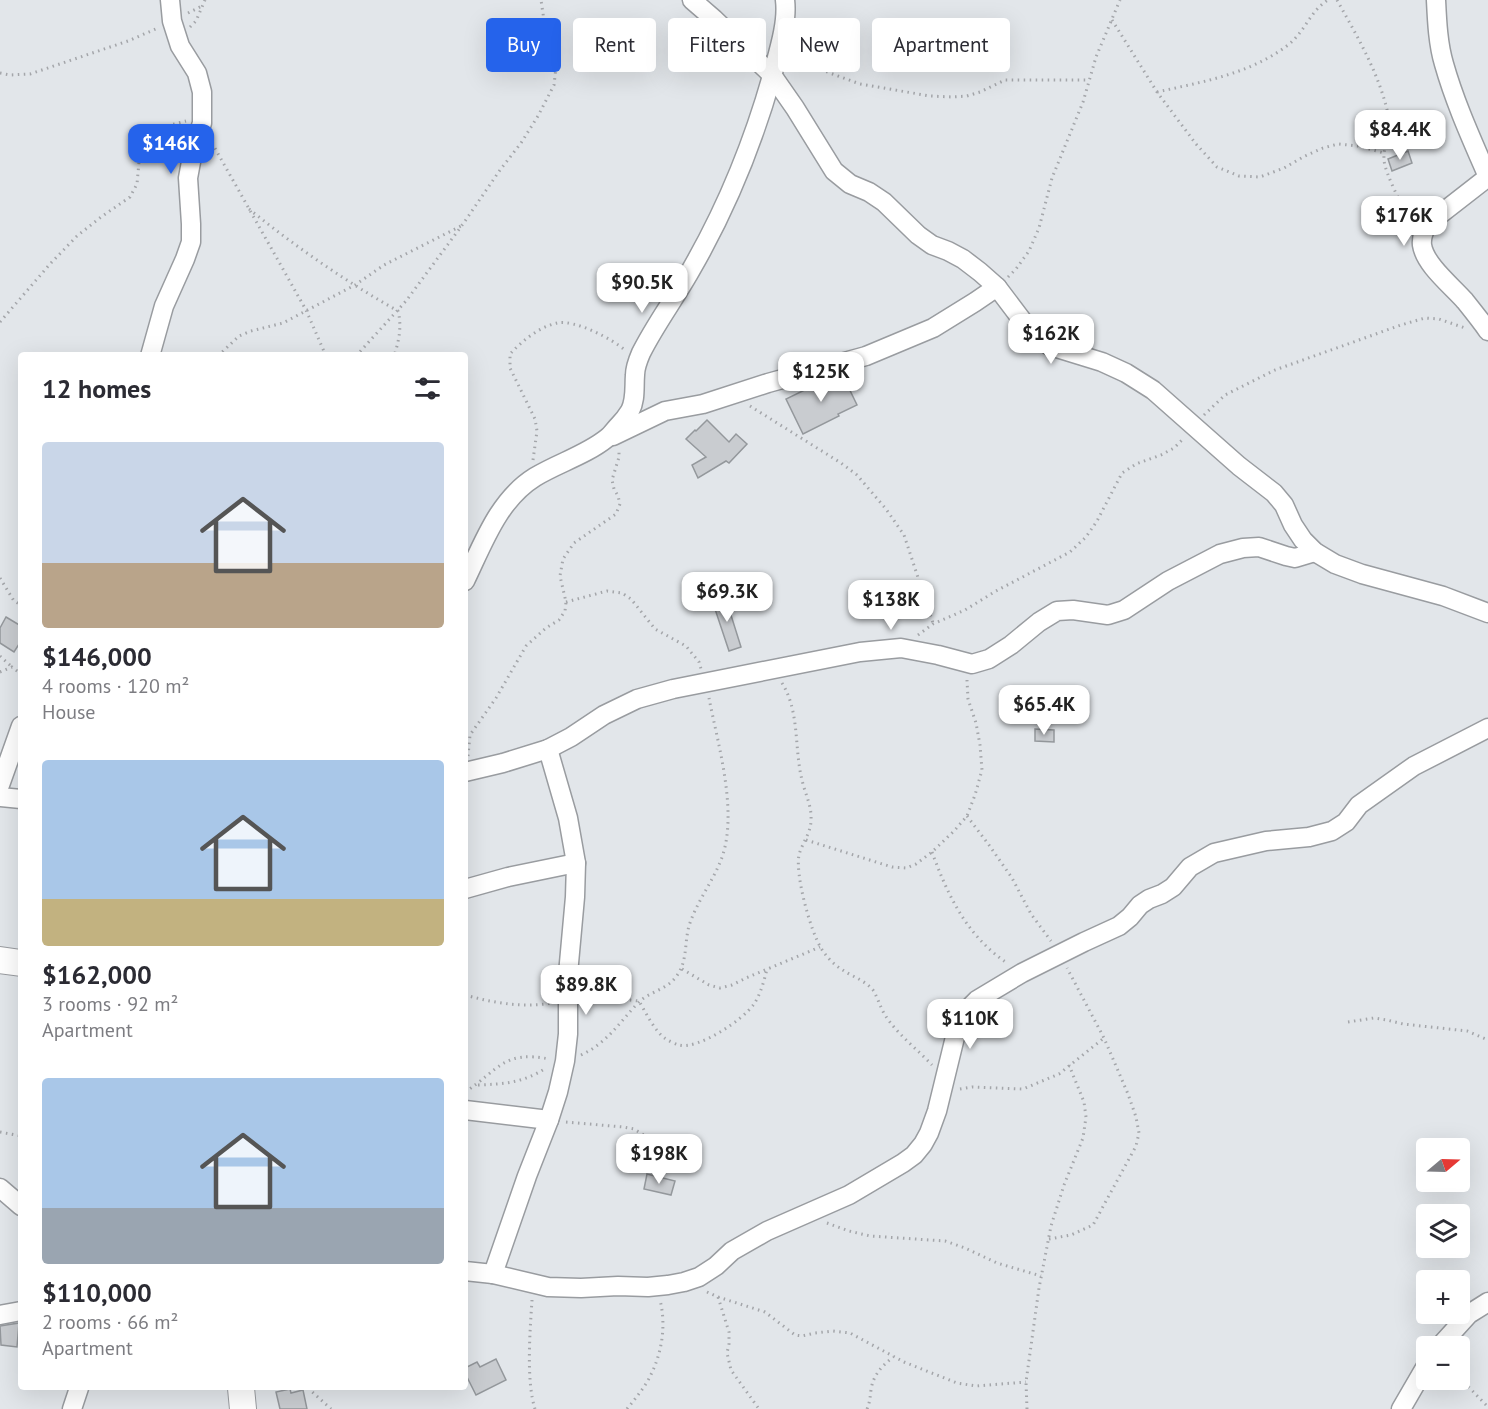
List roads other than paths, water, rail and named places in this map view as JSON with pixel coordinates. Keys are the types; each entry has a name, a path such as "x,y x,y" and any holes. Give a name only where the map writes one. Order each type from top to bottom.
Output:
{"street":[{"path":"151,352 164,306 191,242 188,178 193,151 202,123 202,92 197,73 180,46 170,0"},
{"path":"692,0 773,71 834,171 850,184 869,192 884,202 918,235 932,245 963,259 997,287 1031,332 1050,346 1102,362 1153,390 1274,494 1284,505 1303,540 1315,552 1335,564 1362,574 1443,596 1488,613"},
{"path":"613,435 630,411 634,399 637,363 655,327 702,250 735,184 762,110 773,71 782,34 785,0"},
{"path":"1436,0 1444,63 1463,119 1488,177 1429,223 1423,232 1422,246 1430,263 1479,317 1479,331"},
{"path":"468,575 500,511 518,490 533,478 613,435 665,411 704,404 768,383 866,356 956,315 997,287"},
{"path":"468,771 548,749 604,715 637,699 673,689 860,652 901,648 972,664 989,659 1011,645 1038,622 1057,611 1074,610 1108,615 1124,610 1168,581 1220,554 1243,548 1259,547 1295,558 1315,552"},
{"path":"468,1271 493,1274 548,1287 581,1288 656,1286 684,1282 699,1277 716,1266 732,1251 767,1231 849,1194 914,1155 929,1133 956,1033 968,1009 977,999 1022,973 1119,926 1140,905 1173,887 1190,867 1214,853 1257,843 1309,837 1332,831 1346,822 1359,805 1413,766 1488,728"},
{"path":"0,785 18,734"},
{"path":"493,1274 558,1092 561,1061 568,1034 568,974 576,863 568,818 548,749"},
{"path":"0,797 18,799"},
{"path":"468,889 508,877 576,863"},
{"path":"0,960 18,963"},
{"path":"468,1110 549,1120"},
{"path":"0,1188 18,1203"},
{"path":"1449,1336 1469,1314 1488,1302"},
{"path":"0,1315 18,1312"},
{"path":"1401,1409 1416,1383"},
{"path":"72,1409 78,1390"},
{"path":"241,1390 243,1409"}]}
